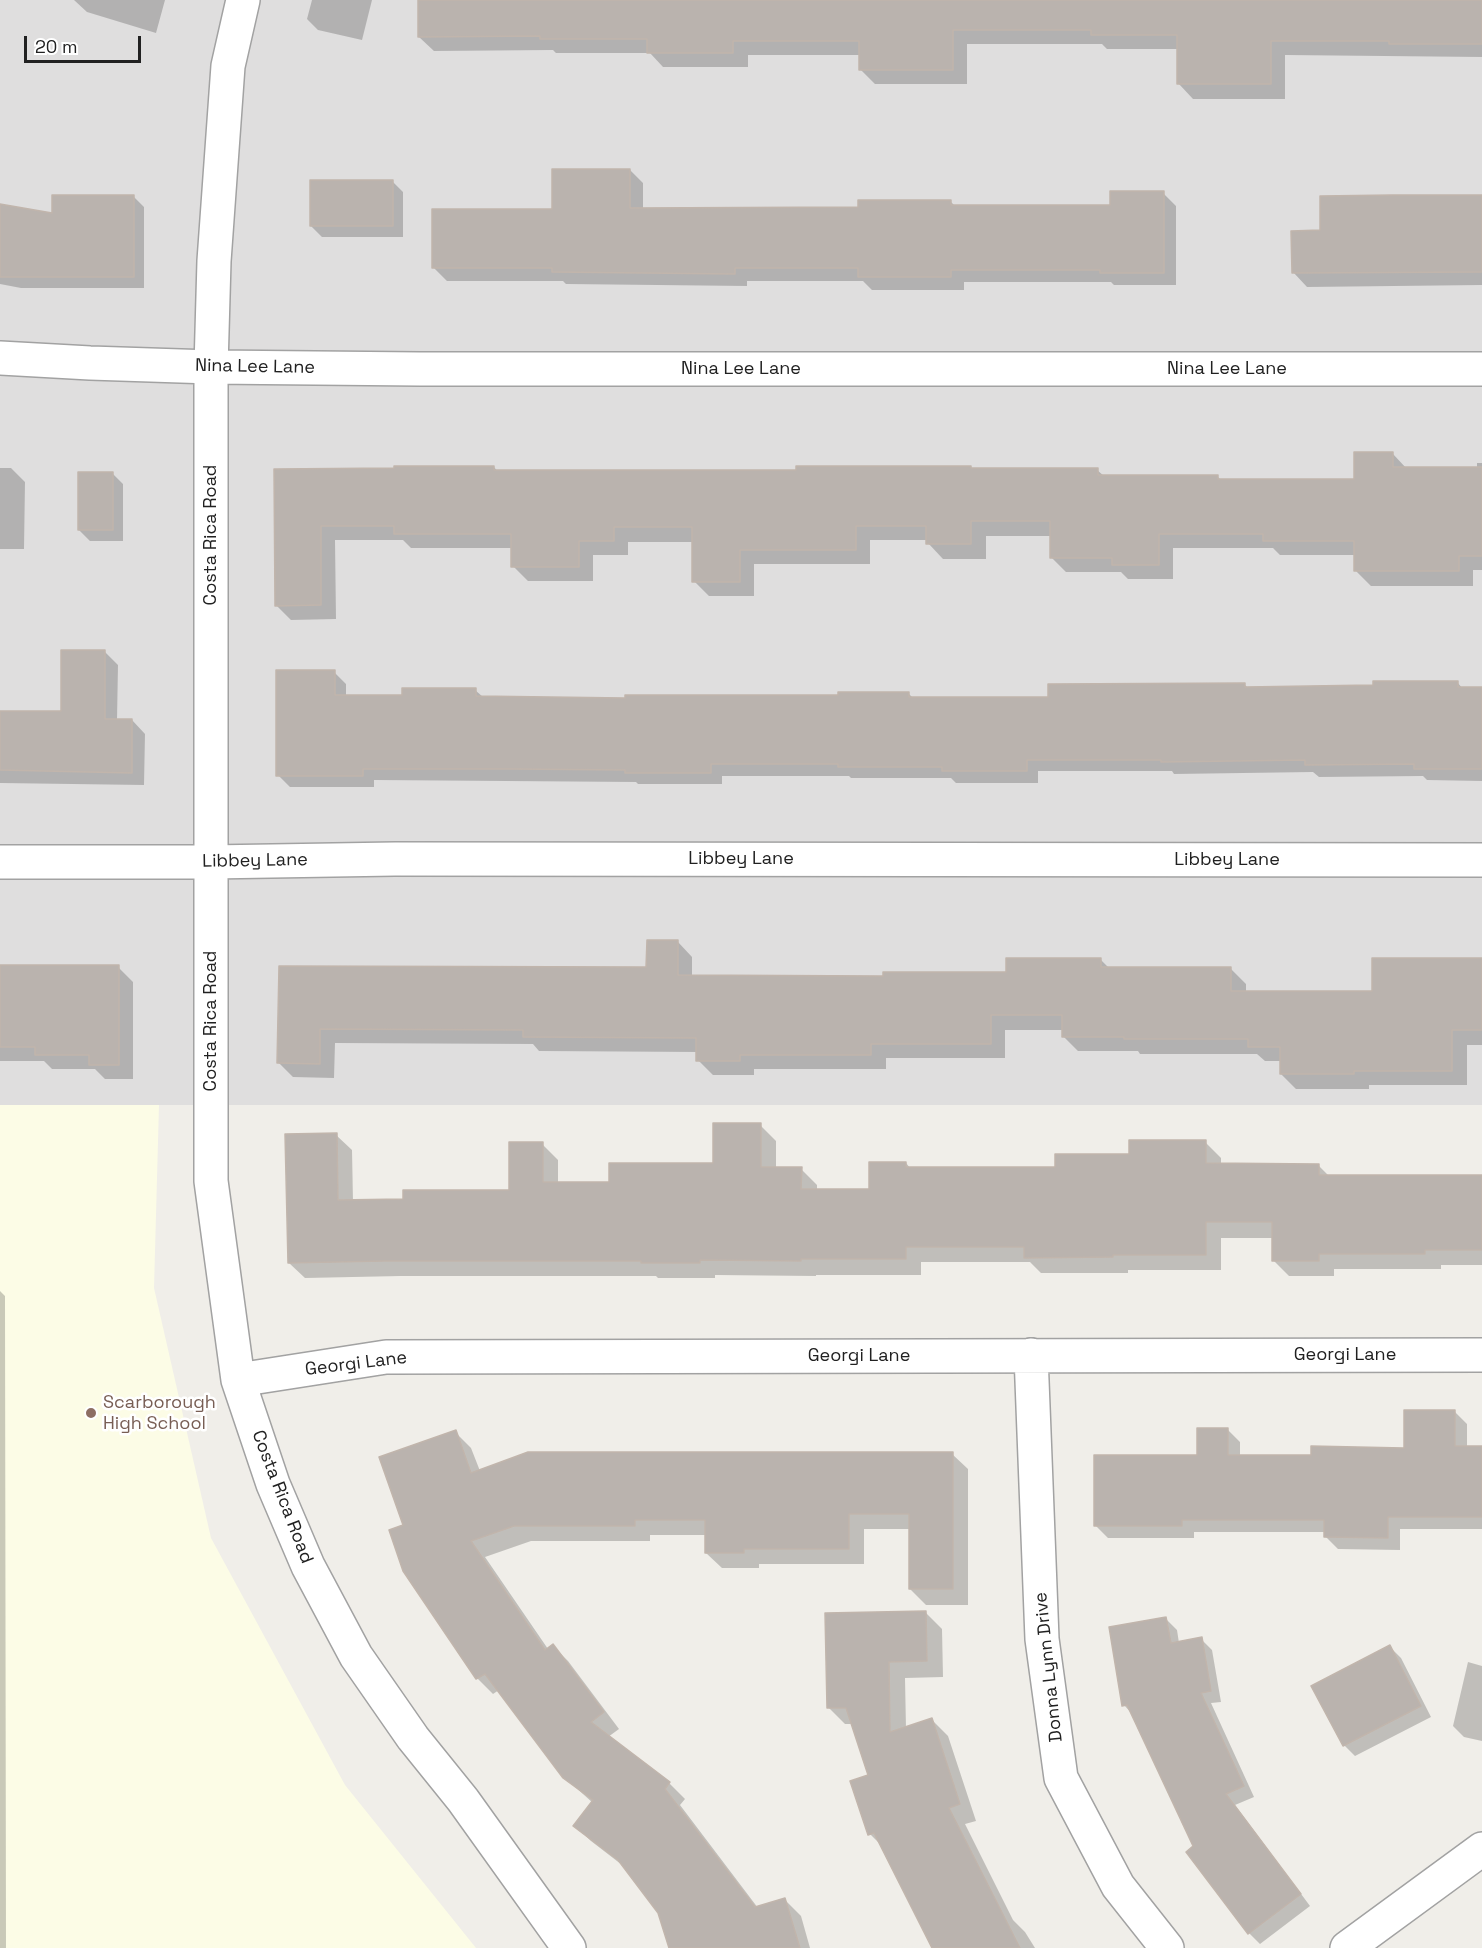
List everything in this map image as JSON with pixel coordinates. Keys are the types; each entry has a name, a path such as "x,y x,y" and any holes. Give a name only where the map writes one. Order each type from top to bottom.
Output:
{"street":[{"name":"Costa Rica Road","path":"243,0 228,66 214,261 211,367 211,1181 238,1380 273,1484 308,1566 356,1656 413,1738 463,1800 569,1948"},
{"name":"Nina Lee Lane","path":"0,358 211,367 420,369 1482,369"},
{"name":"Libbey Lane","path":"0,862 395,859 1482,860"},
{"name":"Donna Lynn Drive","path":"1031,1355 1042,1639 1061,1778 1118,1886 1167,1948"},
{"name":"Georgi Lane","path":"238,1380 386,1357 1482,1355"},
{"path":"1347,1948 1482,1849"}],"shaded area":[{"path":"0,0 1482,0 1482,1105 0,1105"},
{"name":"Scarborough High School","path":"0,1105 159,1105 154,1288 211,1538 345,1785 476,1948 0,1948"}],"building":[{"path":"418,0 1482,0 1482,44 1271,41 1271,84 1177,84 1177,35 1091,35 1091,30 953,30 953,70 859,70 859,41 733,41 733,53 647,53 647,39 540,39 540,36 418,37"},
{"path":"552,169 630,169 630,208 858,207 858,200 951,200 951,205 1110,205 1110,191 1164,191 1164,273 1100,273 1100,270 951,270 951,277 858,277 858,268 735,268 735,274 552,272 552,268 432,268 432,209 552,209"},
{"path":"310,180 393,180 393,226 310,226"},
{"path":"52,195 134,195 134,277 0,277 0,204 52,213"},
{"path":"1482,195 1482,272 1292,273 1291,231 1320,230 1320,196"},
{"path":"1354,452 1393,452 1393,467 1482,467 1482,556 1459,556 1459,571 1354,571 1354,541 1263,541 1263,534 1159,534 1159,565 1112,565 1112,558 1050,558 1050,521 971,521 971,544 926,544 926,526 856,526 856,550 740,550 740,582 692,582 692,527 614,527 614,541 579,541 579,567 511,567 511,534 394,534 394,526 321,526 321,605 275,606 274,469 494,466 494,470 796,470 796,466 971,466 971,468 1098,468 1098,475 1218,475 1218,479 1354,479"},
{"path":"78,472 113,472 113,530 78,530"},
{"path":"61,650 105,650 105,719 132,719 132,773 0,770 0,711 61,711"},
{"path":"276,670 335,670 335,695 402,695 402,688 476,688 476,696 625,698 625,695 838,695 838,692 909,692 909,697 1048,697 1048,684 1245,683 1245,687 1373,685 1373,681 1458,681 1458,687 1482,687 1482,769 1414,769 1414,764 1305,765 1305,760 1161,762 1161,760 1027,760 1027,771 942,771 942,767 838,767 838,764 711,764 711,773 625,773 625,770 363,769 363,776 276,776"},
{"path":"647,940 678,940 678,975 883,976 883,972 1006,972 1006,958 1101,958 1101,967 1231,967 1231,991 1372,991 1372,958 1482,958 1482,1030 1452,1030 1452,1071 1354,1071 1354,1074 1280,1074 1280,1047 1248,1047 1248,1039 1062,1037 1062,1015 991,1015 991,1044 871,1044 871,1055 740,1055 740,1061 696,1061 696,1038 523,1037 523,1030 320,1029 320,1064 277,1063 279,966 646,967"},
{"path":"0,965 119,965 119,1065 89,1065 89,1055 35,1055 35,1047 0,1047"},
{"path":"713,1123 761,1123 761,1167 802,1167 801,1189 869,1189 869,1162 906,1162 906,1167 1055,1167 1055,1154 1129,1154 1129,1140 1206,1140 1206,1163 1319,1164 1319,1175 1482,1175 1482,1250 1425,1250 1425,1254 1319,1254 1319,1261 1272,1261 1272,1222 1206,1222 1206,1255 1024,1258 1024,1247 906,1247 906,1259 700,1260 700,1263 385,1261 288,1263 285,1134 337,1133 338,1200 403,1199 403,1190 509,1190 509,1142 543,1142 543,1182 609,1182 609,1163 713,1163"},
{"path":"1404,1410 1455,1410 1455,1446 1482,1446 1482,1517 1388,1517 1388,1538 1324,1537 1324,1520 1182,1520 1182,1526 1094,1526 1094,1455 1197,1455 1197,1428 1228,1428 1228,1455 1311,1455 1311,1446 1404,1448"},
{"path":"456,1430 471,1473 528,1452 953,1452 953,1589 909,1589 909,1514 849,1514 849,1549 744,1549 744,1553 705,1553 705,1520 635,1520 635,1526 514,1526 471,1541 545,1650 553,1644 604,1712 591,1722 670,1782 665,1789 755,1907 785,1898 800,1948 669,1948 658,1913 618,1860 573,1826 593,1800 563,1778 485,1674 476,1679 403,1571 389,1530 403,1525 379,1457"},
{"path":"926,1611 927,1661 889,1662 890,1732 932,1718 960,1804 949,1808 1020,1948 932,1948 874,1833 868,1835 850,1781 868,1775 846,1708 827,1708 825,1613"},
{"path":"1166,1617 1171,1643 1202,1637 1211,1691 1201,1693 1244,1786 1226,1794 1301,1894 1248,1934 1186,1852 1193,1846 1127,1705 1122,1706 1109,1627"},
{"path":"1390,1645 1421,1706 1343,1746 1311,1686"}],"place":[{"name":"Scarborough High School","path":"91,1413"}]}
